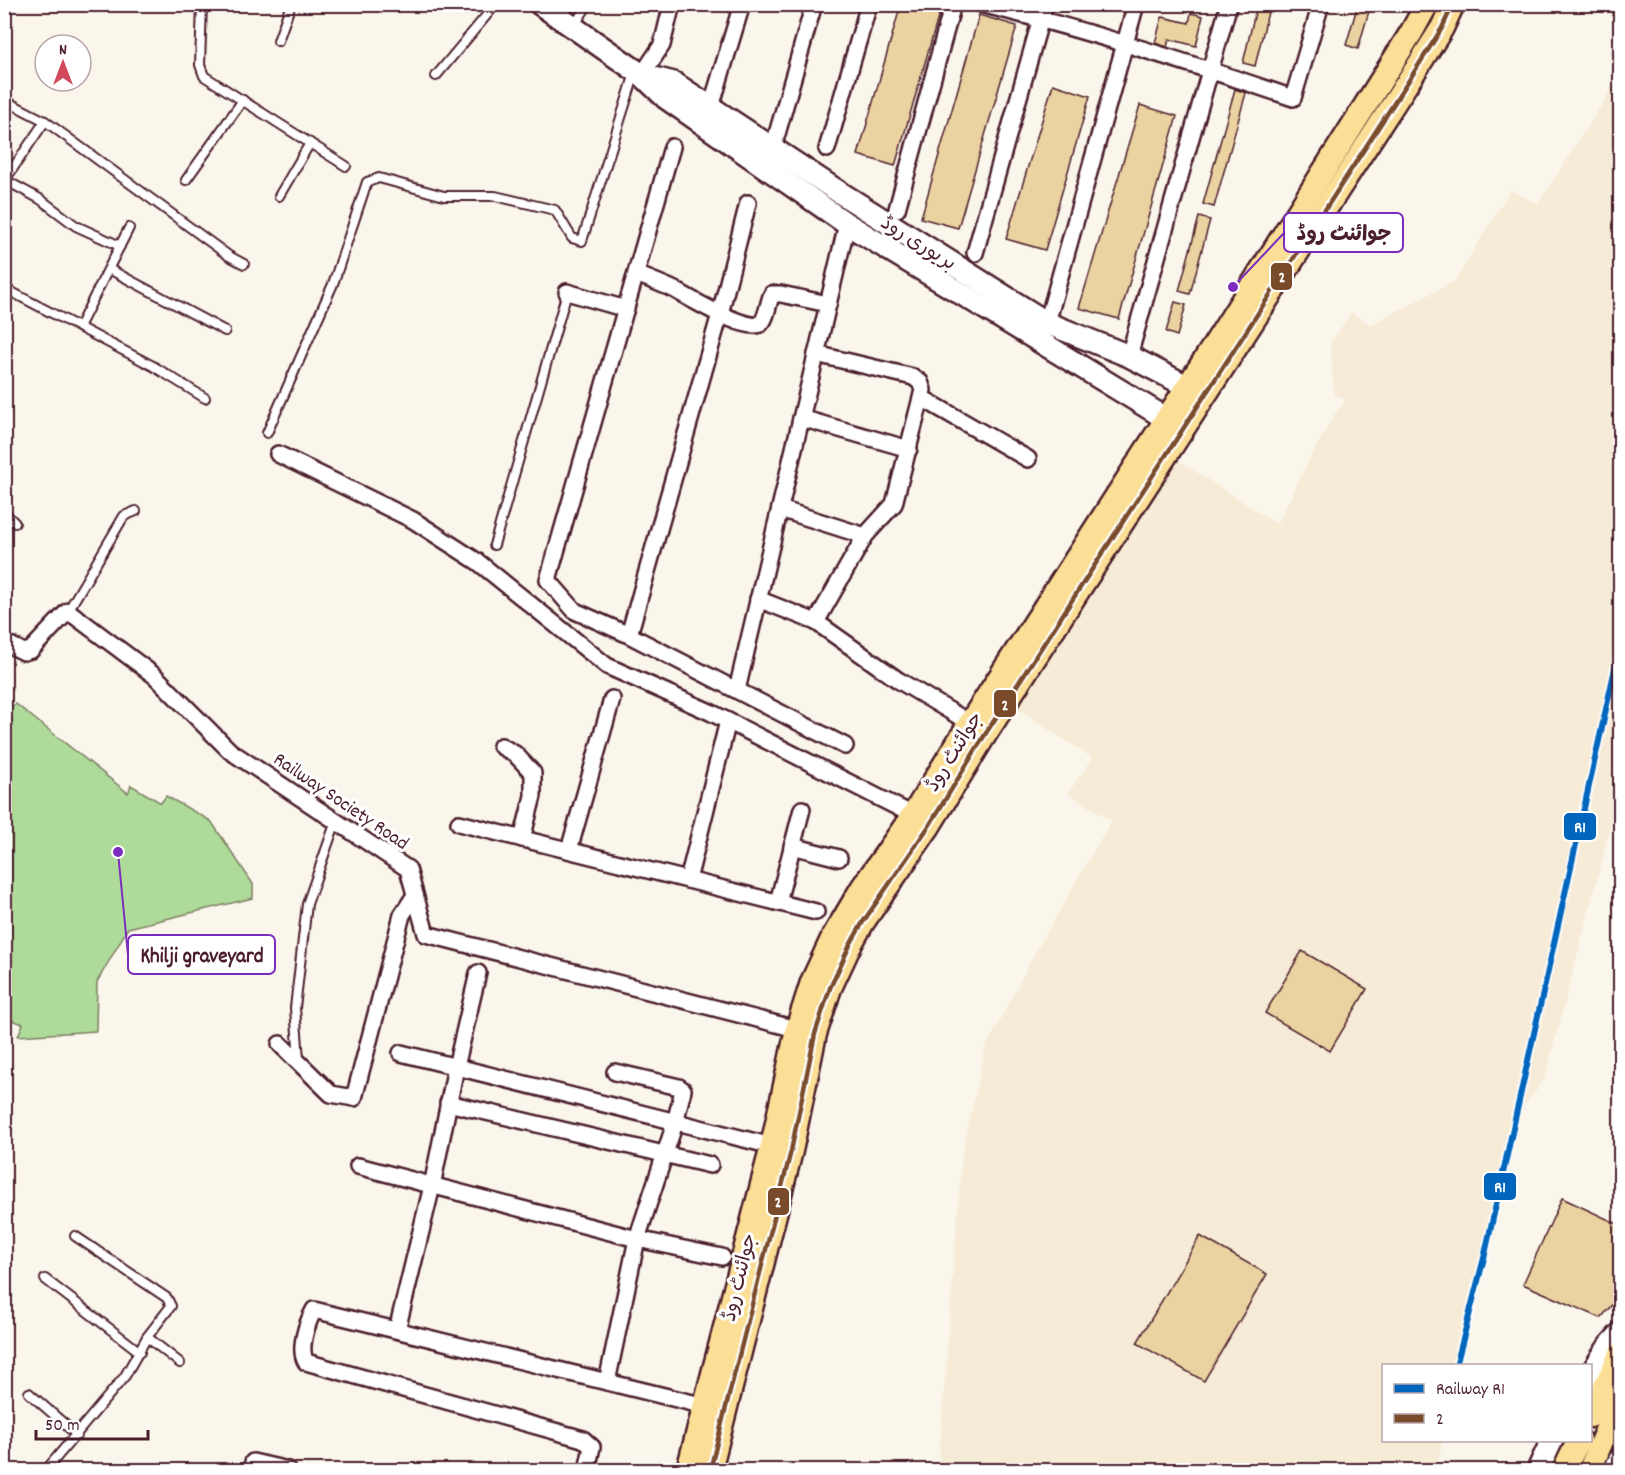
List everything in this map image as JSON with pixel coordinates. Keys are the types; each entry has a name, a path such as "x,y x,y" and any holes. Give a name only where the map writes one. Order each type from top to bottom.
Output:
{"main road":[{"name":"بریوری روڈ","path":"540,4 639,73 666,98 848,224 1175,424"},
{"name":"جوائنٹ روڈ","path":"688,1470 772,1146 806,1031 862,922 929,826 1196,390 1427,4"},
{"name":"جوائنٹ روڈ","path":"1196,390 1427,53 1453,4"},
{"name":"بریوری روڈ","path":"639,73 674,83 839,192 1047,323 1129,356 1196,390"},
{"name":"جوائنٹ روڈ","path":"710,1470 791,1151 812,982 832,937 862,888 914,815 970,723 1175,424"},
{"path":"1592,1372 1620,1334"},
{"path":"1592,1412 1620,1355"},
{"path":"1591,1468 1620,1396"},
{"path":"1538,1470 1551,1442"},
{"path":"1615,1470 1620,1459"}],"street":[{"path":"639,73 662,45 672,4"},
{"path":"711,107 742,4"},
{"path":"773,148 814,4"},
{"path":"827,149 869,4"},
{"path":"897,209 953,4"},
{"path":"981,4 1043,12 1125,45 1211,70 1293,98 1321,4"},
{"path":"1047,323 1136,4"},
{"path":"1129,356 1229,4"},
{"path":"975,253 1043,12"},
{"path":"672,147 548,580 576,611 628,635 845,746"},
{"path":"628,635 720,314 748,203"},
{"path":"737,690 848,224"},
{"path":"636,274 674,290 720,314 752,326 759,325 763,321 772,294 828,304"},
{"path":"567,292 626,309"},
{"path":"816,354 913,377 920,382 923,390 894,504 865,536 816,622"},
{"path":"922,398 1028,459"},
{"path":"801,418 909,449"},
{"path":"278,454 413,520 478,562 607,666 728,721 914,815"},
{"path":"780,509 865,536"},
{"path":"758,600 816,622 898,680 970,723"},
{"path":"4,642 24,652 31,650 68,611"},
{"name":"Railway Society Road","path":"68,611 155,676 230,751 408,869 426,934 806,1031"},
{"path":"569,850 612,699"},
{"path":"688,880 728,721"},
{"path":"501,746 515,754 533,773 532,796 522,838"},
{"path":"778,902 802,808"},
{"path":"459,823 816,912"},
{"path":"792,846 839,858"},
{"path":"280,1044 331,1094 354,1098 402,915 415,895"},
{"path":"397,1330 432,1186 448,1103 478,973"},
{"path":"401,1053 772,1146"},
{"path":"607,1382 637,1239 675,1123 683,1090 679,1087 615,1072"},
{"path":"448,1103 710,1165"},
{"path":"358,1167 637,1239 722,1257"},
{"path":"588,1470 592,1447 583,1439 306,1362 303,1357 303,1347 314,1310 705,1406"},
{"path":"253,1462 288,1470"}],"lane":[{"path":"202,4 200,65 204,76 346,166"},
{"path":"278,41 291,4"},
{"path":"436,76 496,4"},
{"path":"573,27 588,4"},
{"path":"267,433 333,284 367,182 380,178 444,196 495,196 555,210 572,238 582,241 639,73"},
{"path":"4,100 45,121 229,256 244,264"},
{"path":"186,180 243,100"},
{"path":"45,121 5,180 40,199 76,226 120,246"},
{"path":"279,196 310,143"},
{"path":"80,327 129,228"},
{"path":"109,269 225,331"},
{"path":"4,288 153,366 205,398"},
{"path":"494,545 567,292"},
{"path":"68,611 124,516 136,511"},
{"path":"4,512 15,523"},
{"path":"300,1064 295,1008 307,904 336,821"},
{"path":"46,1470 125,1376 147,1337 171,1306 167,1298 75,1236"},
{"path":"45,1280 140,1352"},
{"path":"147,1337 180,1363"},
{"path":"29,1393 77,1435"}],"shaded area":[{"path":"1620,76 1620,791 1545,1079 1524,1106 1461,1364 1382,1364 1382,1442 1443,1442 1435,1470 938,1470 962,1155 985,1049 1031,960 1111,821 1068,793 1092,758 998,696 1158,447 1277,524 1306,465 1334,415 1346,400 1334,394 1330,343 1352,312 1370,325 1455,281 1510,190 1538,204"}],"green space":[{"path":"16,704 128,793 131,785 161,803 166,796 211,821 253,884 253,898 128,928 97,982 96,1031 18,1036 23,1024 5,1018 4,711"}],"building":[{"path":"901,4 942,4 895,166 858,155"},
{"path":"1257,4 1270,4 1255,66 1243,63"},
{"path":"1358,4 1371,4 1358,49 1346,45"},
{"path":"1191,13 1203,16 1196,46 1169,39 1167,47 1155,43 1162,17 1189,23"},
{"path":"979,15 1017,26 958,228 921,218"},
{"path":"1053,84 1090,96 1045,250 1006,239"},
{"path":"1235,89 1246,93 1214,207 1203,204"},
{"path":"1140,105 1177,116 1119,319 1079,308"},
{"path":"1199,217 1210,220 1190,294 1179,291"},
{"path":"1175,302 1186,305 1177,336 1166,332"},
{"path":"1302,951 1367,989 1330,1051 1265,1013"},
{"path":"1562,1198 1620,1225 1620,1295 1601,1318 1523,1284"},
{"path":"1200,1236 1267,1274 1204,1381 1137,1343"}],"rail line":[{"name":"R1","path":"1457,1364 1485,1254 1620,646"}],"transit line":[{"name":"2","path":"710,1470 791,1151 815,1034 830,988 850,945 1411,77 1442,28 1453,4"}],"place":[{"name":"جوائنٹ روڈ","path":"1233,287"},
{"name":"Khilji graveyard","path":"118,852"}]}
